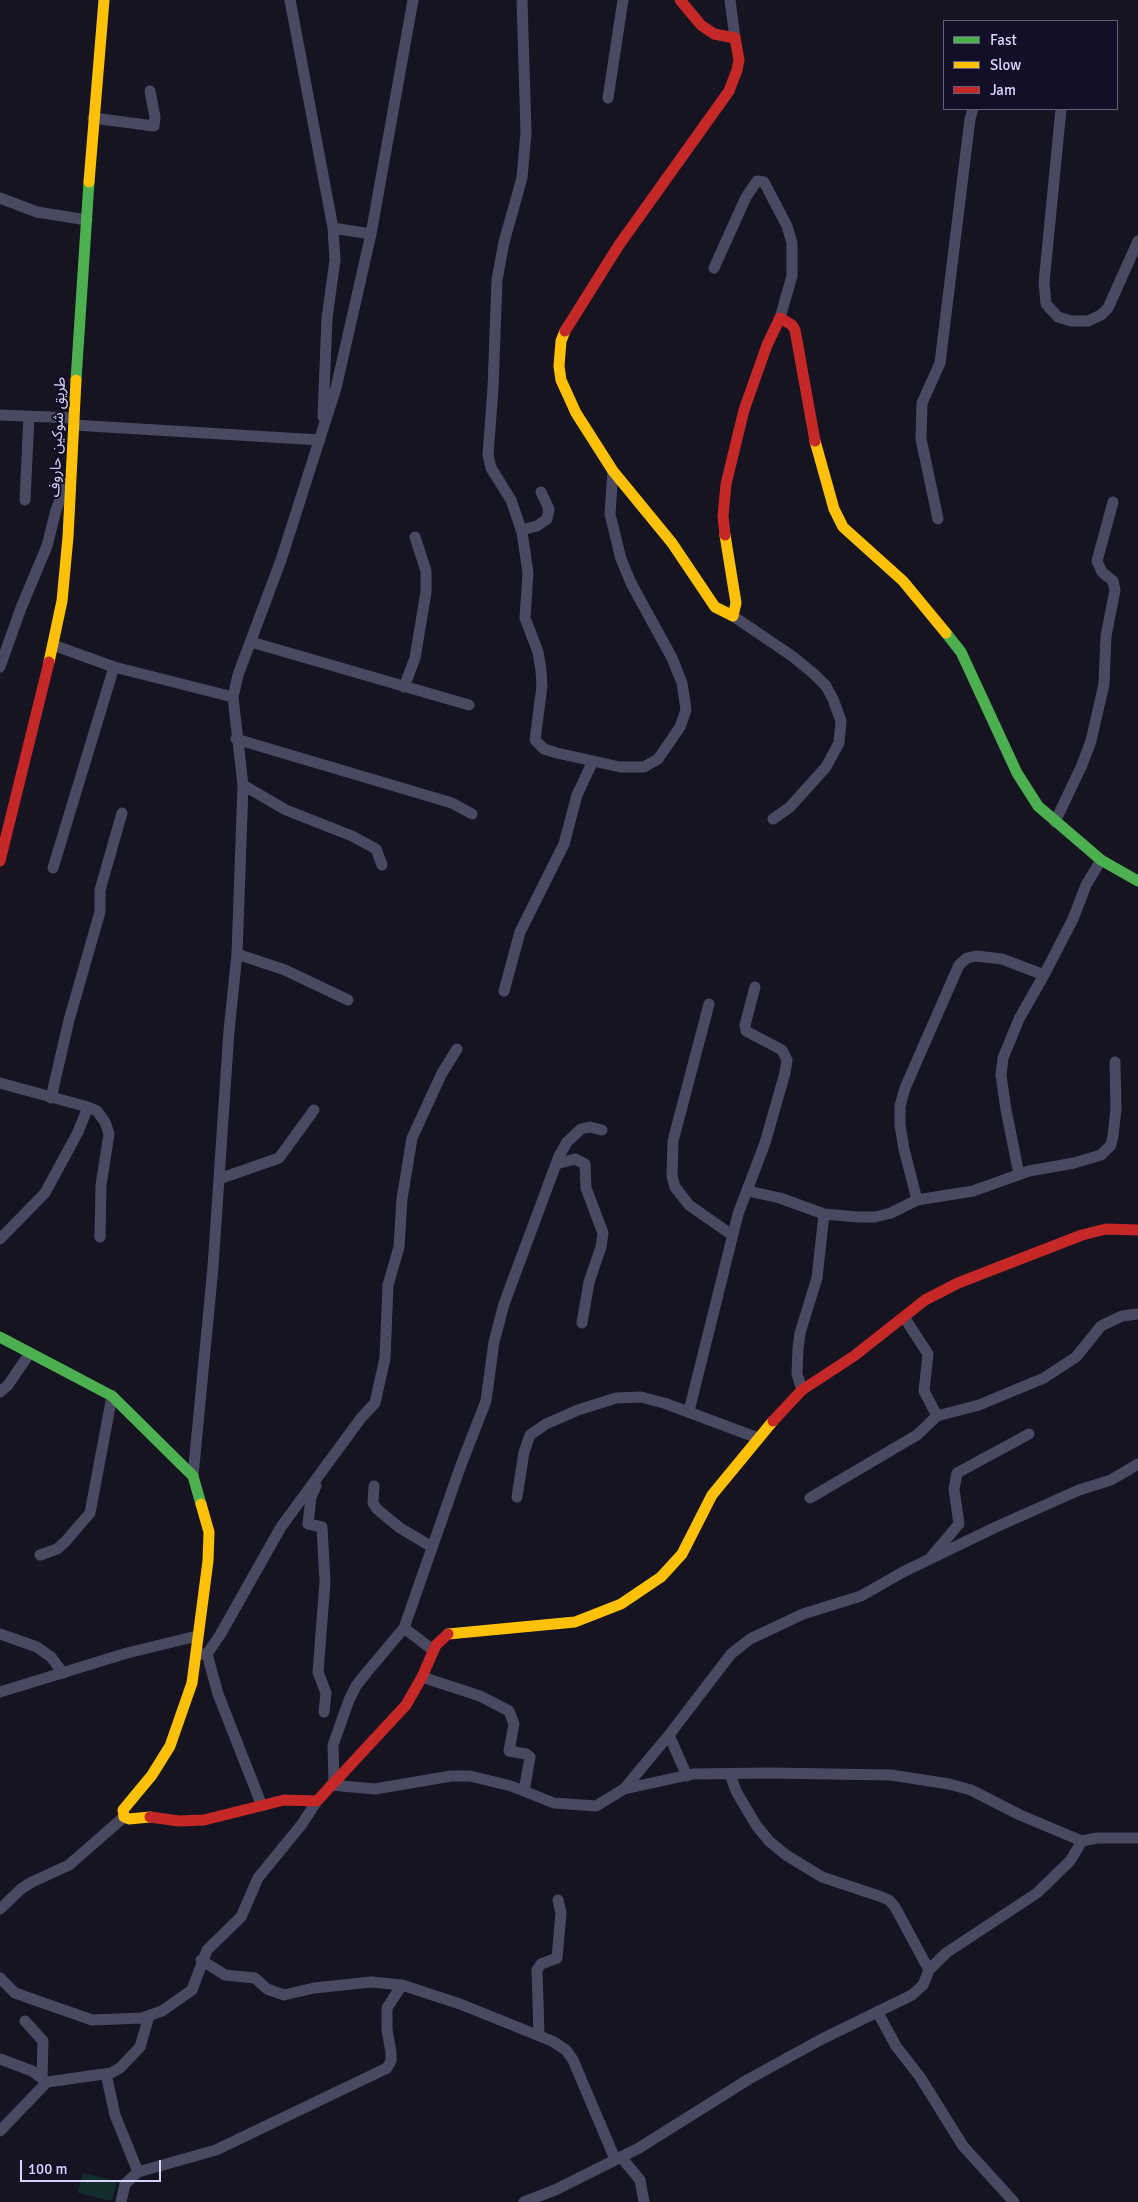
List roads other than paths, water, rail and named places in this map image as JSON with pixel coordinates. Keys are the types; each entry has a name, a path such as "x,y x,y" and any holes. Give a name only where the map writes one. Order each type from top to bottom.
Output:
{"street":[{"path":"290,0 333,228 335,260 327,318 322,434"},
{"path":"262,1806 201,1654 197,1636 208,1561 209,1532 193,1476 219,1179 229,1030 237,954 243,785 236,739 233,697 238,675 322,434 343,359 371,234 412,0"},
{"path":"522,0 526,132 522,178 504,242 497,280 493,388 487,446 491,468 511,500 521,530 528,573 525,618 538,652 541,670 542,686 535,740 544,749 620,767 652,764 658,759 680,727 686,710 682,683 672,658 621,559 610,514 613,471"},
{"path":"608,98 624,0"},
{"path":"680,0 701,25 714,34 735,38"},
{"path":"730,0 738,60 729,91 610,259 568,324 559,354 561,380 576,413 613,471 672,543 715,607 774,642 814,674 826,686 838,710 840,733 834,754 808,788 790,807 772,819"},
{"name":"طريق شوكين حاروف","path":"0,862 6,806 54,645 63,592 93,118 105,3"},
{"path":"93,118 154,126 155,118 150,91"},
{"path":"938,519 921,439 922,403 940,363 970,119 973,110"},
{"path":"1062,110 1044,283 1046,304 1058,317 1071,322 1088,321 1101,315 1108,308 1138,241"},
{"path":"714,268 746,197 757,181 764,182 787,226 792,243 792,276 780,318 767,345 744,410 724,499 723,516 727,556 736,603 733,616"},
{"path":"0,198 37,212 87,220"},
{"path":"333,228 371,234"},
{"path":"780,318 792,325 795,330 809,416 838,518 852,537 903,581 961,652 1017,773 1038,806 1101,860 1138,880"},
{"path":"0,415 29,416 74,422 322,434"},
{"path":"25,500 29,416"},
{"path":"0,666 24,599 47,546 56,510 71,472"},
{"path":"521,530 537,526 547,519 548,509 542,492"},
{"path":"1055,822 1082,765 1091,741 1104,684 1106,636 1115,590 1113,582 1102,572 1097,561 1113,502"},
{"path":"404,687 415,658 426,592 426,571 415,537"},
{"path":"251,642 469,705"},
{"path":"54,645 114,667 233,697"},
{"path":"53,868 114,667"},
{"path":"236,739 452,803 472,814"},
{"path":"504,991 520,932 564,844 577,795 593,761"},
{"path":"243,785 286,810 352,836 376,849 382,866"},
{"path":"51,1098 68,1020 100,912 100,890 122,813"},
{"path":"1019,1174 1004,1101 1001,1075 1003,1058 1019,1019 1073,919 1086,885 1101,860"},
{"path":"237,954 286,970 348,1000"},
{"path":"917,1200 904,1150 900,1125 900,1106 904,1088 959,965 967,958 989,956 1044,975"},
{"path":"689,1411 732,1235 765,1143 785,1073 786,1060 782,1050 753,1037 746,1031 745,1024 755,987"},
{"path":"710,1004 674,1141 672,1176 675,1186 689,1204 732,1235"},
{"path":"124,1817 123,1810 152,1775 170,1746 182,1716 201,1654 220,1635 272,1541 361,1418 375,1403 385,1358 388,1285 399,1247 402,1199 412,1138 442,1073 457,1049"},
{"path":"748,1190 780,1198 824,1214 875,1217 907,1206 917,1200 973,1191 1019,1174 1074,1163 1101,1155 1107,1151 1113,1136 1116,1109 1115,1062"},
{"path":"0,1083 88,1107 97,1111 105,1122 109,1134 101,1184 100,1237"},
{"path":"0,1239 45,1194 78,1132 88,1107"},
{"path":"219,1179 279,1158 314,1110"},
{"path":"333,1783 334,1745 349,1700 367,1672 404,1628 486,1401 498,1322 556,1164 567,1142 574,1134 590,1127 602,1130"},
{"path":"556,1164 575,1159 585,1164 586,1188 603,1233 602,1248 589,1282 582,1323"},
{"path":"802,1390 797,1374 800,1332 817,1278 824,1214"},
{"path":"0,1978 15,1993 92,2020 149,2016 174,2004 192,1990 201,1960 207,1950 241,1917 258,1878 302,1824 317,1801 406,1705 422,1677 433,1650 442,1638 455,1631 488,1631 575,1622 621,1604 661,1577 682,1554 712,1495 758,1438 802,1390 854,1356 925,1300 958,1283 1082,1235 1106,1229 1138,1230"},
{"path":"810,1498 917,1435 937,1416 979,1405 1044,1378 1076,1357 1101,1326 1122,1316 1138,1314"},
{"path":"904,1317 928,1354 924,1391 937,1416"},
{"path":"0,1337 112,1396 193,1476"},
{"path":"0,1392 8,1385 30,1354"},
{"path":"40,1555 57,1548 65,1542 90,1513 112,1396"},
{"path":"517,1497 526,1442 530,1435 546,1424 578,1410 627,1396 641,1397 689,1411 758,1438"},
{"path":"929,1561 959,1524 954,1489 957,1473 1029,1434"},
{"path":"333,1783 376,1789 452,1776 470,1776 524,1791 554,1803 596,1806 624,1789 669,1735 731,1654 750,1639 803,1614 861,1596 929,1561 1079,1490 1111,1480 1138,1464"},
{"path":"320,1474 311,1497 308,1524 322,1527 325,1582 318,1672 326,1693 324,1712"},
{"path":"374,1486 373,1502 378,1508 400,1528 432,1547"},
{"path":"404,1628 433,1650"},
{"path":"0,1634 37,1647 51,1657 63,1673"},
{"path":"0,1692 127,1653 197,1636"},
{"path":"422,1677 480,1696 509,1712 514,1724 509,1751 526,1754 530,1757 524,1791"},
{"path":"669,1735 687,1776"},
{"path":"624,1789 711,1773 891,1775 949,1784 986,1796 1020,1815 1082,1841 1097,1838 1138,1838"},
{"path":"730,1774 736,1791 756,1825 786,1855 822,1877 889,1900 899,1913 929,1970"},
{"path":"0,1909 20,1889 69,1865 124,1817 204,1820 284,1800 317,1801"},
{"path":"524,2202 555,2190 618,2158 661,2135 749,2079 822,2038 878,2013 912,1995 923,1985 929,1970 946,1953 1037,1893 1070,1861 1082,1841"},
{"path":"538,2035 537,1970 541,1964 557,1958 561,1913 558,1900"},
{"path":"201,1960 225,1975 255,1978 267,1989 284,1995 314,1988 371,1982 402,1985 460,2004 561,2046 570,2054 618,2158 640,2180 644,2202"},
{"path":"121,2202 125,2184 138,2172 216,2150 387,2068 391,2060 391,2052 386,2030 387,2008 402,1985"},
{"path":"878,2013 896,2046 920,2077 963,2146 1014,2202"},
{"path":"0,2060 32,2071 45,2080 106,2074 120,2068 140,2047 149,2016"},
{"path":"0,2131 45,2080 43,2042 25,2021"},
{"path":"106,2074 115,2115 138,2172"}]}
